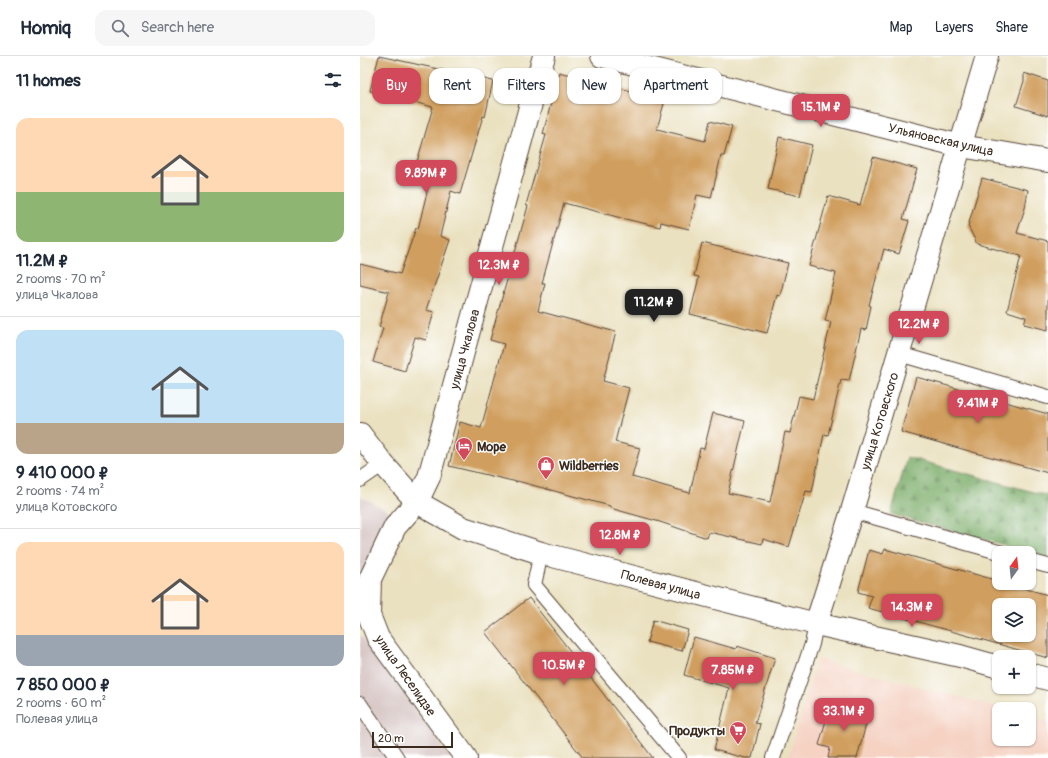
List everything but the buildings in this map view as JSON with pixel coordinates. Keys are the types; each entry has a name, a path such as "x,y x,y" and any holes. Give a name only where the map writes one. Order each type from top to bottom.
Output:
{"street":[{"name":"улица Чкалова","path":"417,502 429,477 544,56"},
{"name":"Ульяновская улица","path":"602,56 961,146 1048,161"},
{"name":"улица Котовского","path":"816,624 852,511 987,56"},
{"name":"Полевая улица","path":"360,434 383,464 417,502 463,528 541,553 816,624 960,656 992,665"},
{"name":"улица Леселидзе","path":"417,502 395,527 370,579 369,615 378,638 466,758"},
{"path":"1036,676 1048,679"}],"lane":[{"path":"899,354 1048,397"},
{"path":"360,480 383,464"},
{"path":"852,511 992,550"},
{"path":"541,553 534,585 680,758"},
{"path":"1036,563 1048,566"},
{"path":"773,758 812,644 816,624"},
{"path":"360,704 397,758"}],"shaded area":[{"path":"360,496 390,512 360,597"},
{"path":"360,634 451,758 360,758"},
{"path":"817,659 992,706 992,746 1036,746 1036,718 1048,721 1048,758 788,758"}],"green space":[{"path":"907,457 1048,496 1048,557 1036,554 1036,546 1008,546 891,514"}],"place":[{"name":"Море","path":"464,461"},
{"name":"Wildberries","path":"546,480"},
{"name":"Продукты","path":"738,745"}]}
